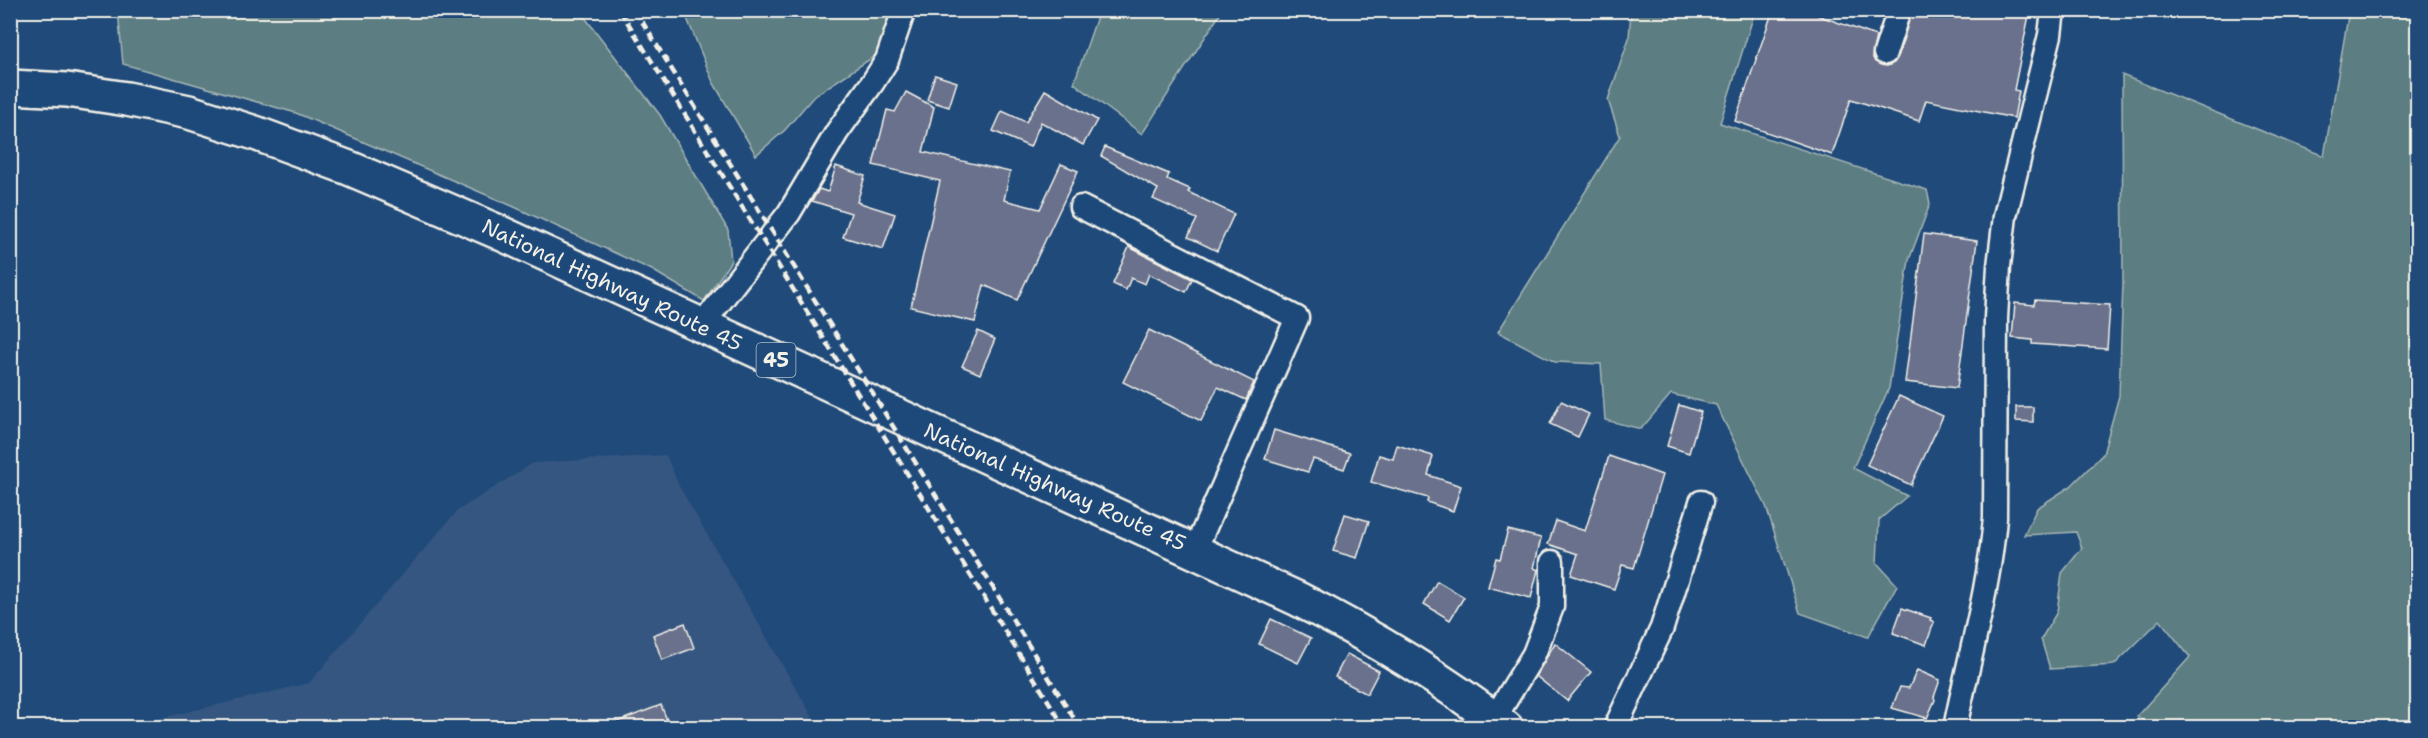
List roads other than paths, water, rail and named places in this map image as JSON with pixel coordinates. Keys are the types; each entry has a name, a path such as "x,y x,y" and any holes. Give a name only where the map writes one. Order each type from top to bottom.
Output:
{"highway":[{"name":"National Highway Route 45","path":"10,87 67,90 189,112 255,133 359,172 496,231 1195,550 1358,630 1440,681 1500,723"}],"street":[{"path":"702,325 789,213 837,132 887,60 904,10"},
{"path":"1885,53 1899,10"},
{"path":"1955,728 1986,590 1992,551 1995,518 1996,318 2005,216 2050,35 2053,10"},
{"path":"1082,207 1297,318 1195,550"},
{"path":"1615,728 1662,628 1701,502"},
{"path":"1500,723 1534,654 1552,607 1552,562"}],"railway":[{"path":"620,10 1065,728"},
{"path":"635,10 1080,728"}]}
